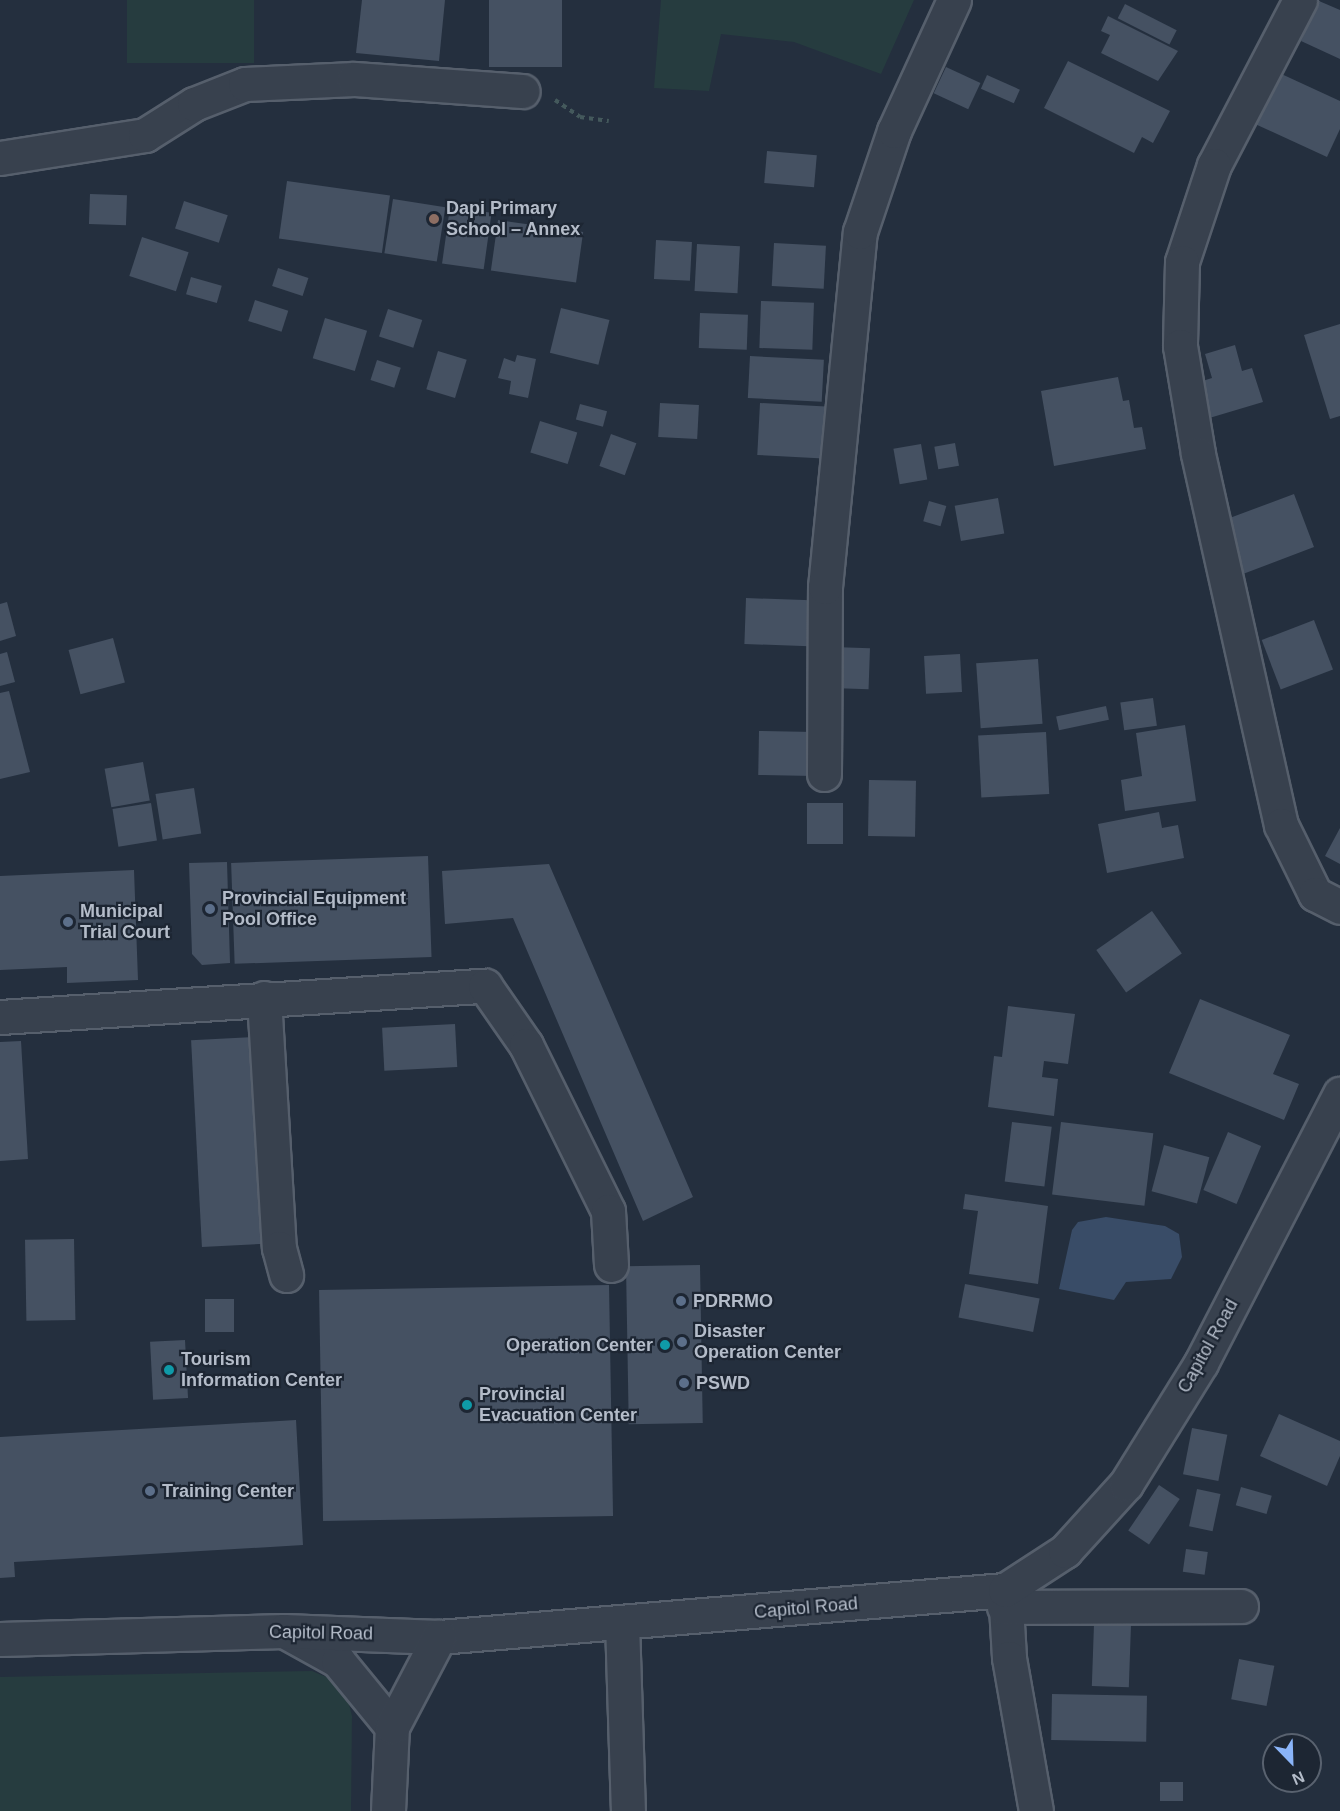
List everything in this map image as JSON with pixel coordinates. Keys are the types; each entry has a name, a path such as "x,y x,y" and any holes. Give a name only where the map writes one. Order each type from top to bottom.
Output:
{"street":[{"path":"824,774 825,587 860,232 894,130 954,0"},
{"path":"1300,0 1214,165 1182,262 1180,346 1198,454 1281,825 1315,894 1340,907"},
{"path":"0,158 146,135 194,104 246,84 354,79 523,91"},
{"path":"0,1017 264,998 485,986 526,1045 608,1211 611,1265"},
{"path":"264,998 286,1275"},
{"name":"Capitol Road","path":"0,1639 284,1631 440,1637 622,1622 1004,1598 1065,1551 1126,1484 1201,1363 1340,1094"},
{"path":"1036,1811 1004,1598 1241,1606"},
{"path":"622,1622 628,1811"},
{"path":"284,1631 338,1661 392,1727"},
{"path":"388,1811 392,1727 440,1637"}],"path":[{"path":"523,91 556,100 580,117 609,121"}],"green space":[{"path":"127,0 254,0 254,63 127,63"},
{"path":"661,0 914,0 881,74 794,42 721,34 709,91 654,88"},
{"path":"312,1671 331,1679 347,1696 352,1716 351,1811 0,1811 0,1677"}],"water":[{"path":"1106,1217 1165,1226 1179,1234 1182,1257 1171,1279 1126,1282 1114,1300 1059,1289 1072,1230 1078,1222"}],"building":[{"path":"362,0 445,0 439,61 356,53"},
{"path":"489,0 562,0 562,67 489,67"},
{"path":"1319,1 1340,10 1340,59 1301,41"},
{"path":"1125,4 1177,30 1169,45 1118,18"},
{"path":"1108,16 1178,51 1158,81 1101,53 1110,35 1101,31"},
{"path":"1068,61 1170,111 1153,143 1142,137 1134,153 1044,108"},
{"path":"946,67 980,83 968,109 934,93"},
{"path":"1266,67 1340,101 1340,129 1327,157 1242,118"},
{"path":"987,75 1020,90 1014,103 981,89"},
{"path":"767,151 817,155 814,187 764,183"},
{"path":"287,181 390,195 382,253 279,238"},
{"path":"90,194 127,195 126,225 89,224"},
{"path":"393,199 445,207 437,262 384,253"},
{"path":"184,201 228,215 219,243 175,229"},
{"path":"450,207 492,213 484,269 442,263"},
{"path":"498,220 583,232 576,282 491,271"},
{"path":"142,237 189,252 176,291 129,276"},
{"path":"656,240 692,242 690,281 654,279"},
{"path":"774,243 826,246 824,289 772,286"},
{"path":"697,244 740,246 737,293 695,291"},
{"path":"278,268 308,278 303,296 272,286"},
{"path":"191,277 222,286 217,303 186,294"},
{"path":"255,300 288,311 281,332 248,321"},
{"path":"761,301 814,303 812,350 759,348"},
{"path":"561,308 610,320 598,365 550,353"},
{"path":"388,309 422,320 413,348 379,337"},
{"path":"700,313 748,315 747,350 699,348"},
{"path":"325,318 367,331 355,371 313,358"},
{"path":"1340,324 1340,416 1330,419 1304,335"},
{"path":"1235,345 1242,371 1252,368 1263,402 1206,419 1196,383 1212,378 1205,354"},
{"path":"438,351 467,360 455,398 426,389"},
{"path":"517,355 536,359 528,398 509,394 511,381 498,378 504,358 515,362"},
{"path":"750,356 824,360 822,402 748,398"},
{"path":"377,360 401,368 394,388 371,380"},
{"path":"1118,377 1123,401 1129,400 1134,428 1142,427 1146,449 1054,466 1041,391"},
{"path":"660,403 699,405 697,439 658,437"},
{"path":"760,403 826,406 823,458 757,455"},
{"path":"580,404 607,411 603,427 576,419"},
{"path":"540,421 577,432 568,464 530,453"},
{"path":"611,434 636,443 625,475 599,466"},
{"path":"955,443 959,466 938,469 934,447"},
{"path":"921,444 927,479 900,484 893,449"},
{"path":"1294,494 1314,547 1235,577 1221,541 1234,536 1227,519"},
{"path":"998,498 1004,533 961,541 955,506"},
{"path":"929,501 946,506 941,526 923,521"},
{"path":"746,598 811,600 809,646 744,644"},
{"path":"7,602 16,636 0,641 0,604"},
{"path":"1314,620 1333,669 1281,690 1262,640"},
{"path":"113,638 125,682 80,694 69,650"},
{"path":"833,647 870,648 869,689 832,688"},
{"path":"7,652 15,682 0,686 0,654"},
{"path":"960,654 962,692 926,694 924,656"},
{"path":"1038,659 1043,724 981,728 976,663"},
{"path":"9,691 30,772 0,779 0,693"},
{"path":"1153,698 1157,726 1124,730 1120,703"},
{"path":"1106,706 1109,720 1059,730 1056,717"},
{"path":"1185,725 1196,801 1125,811 1121,780 1142,776 1136,733"},
{"path":"759,731 814,732 813,776 758,775"},
{"path":"1046,732 1049,794 981,797 978,736"},
{"path":"143,762 150,800 111,807 105,769"},
{"path":"869,780 916,781 915,837 868,836"},
{"path":"194,788 201,833 163,840 155,794"},
{"path":"151,803 157,841 118,847 112,809"},
{"path":"807,803 843,803 843,844 807,844"},
{"path":"1159,812 1162,828 1178,825 1184,858 1107,873 1098,824"},
{"path":"1340,828 1340,864 1325,856"},
{"path":"428,856 432,957 235,964 231,863"},
{"name":"Provincial Equipment Pool Office","path":"227,862 230,963 202,965 192,954 189,863"},
{"path":"549,864 693,1197 643,1221 513,918 445,924 442,871"},
{"name":"Municipal Trial Court","path":"134,870 138,980 67,983 67,967 0,970 0,876"},
{"path":"1152,911 1182,954 1126,993 1096,950"},
{"path":"1200,999 1290,1035 1273,1074 1299,1084 1284,1120 1169,1073"},
{"path":"1008,1006 1075,1014 1068,1064 1044,1061 1042,1077 1058,1079 1054,1116 988,1107 994,1056 1002,1057"},
{"path":"455,1024 457,1067 384,1071 382,1028"},
{"path":"254,1037 265,1244 202,1247 191,1040"},
{"path":"21,1041 28,1159 0,1161 0,1042"},
{"path":"1012,1122 1052,1127 1044,1186 1005,1182"},
{"path":"1061,1122 1153,1133 1144,1206 1052,1194"},
{"path":"1228,1132 1261,1146 1237,1204 1203,1190"},
{"path":"1164,1145 1209,1157 1197,1204 1152,1191"},
{"path":"965,1194 1048,1206 1038,1284 969,1274 978,1211 963,1209"},
{"path":"74,1239 75,1320 26,1321 25,1240"},
{"name":"Operation Center","path":"700,1265 703,1423 629,1424 626,1266"},
{"path":"965,1284 1040,1299 1033,1332 959,1317"},
{"name":"Provincial Evacuation Center","path":"609,1285 613,1516 323,1521 319,1290"},
{"path":"205,1299 234,1299 234,1332 205,1332"},
{"name":"Tourism Information Center","path":"185,1340 188,1398 153,1400 150,1342"},
{"path":"1279,1414 1340,1441 1340,1456 1327,1486 1260,1456"},
{"name":"Training Center","path":"296,1420 303,1545 14,1562 15,1577 0,1578 0,1437"},
{"path":"1192,1428 1227,1435 1218,1481 1183,1474"},
{"path":"1159,1485 1180,1499 1149,1545 1128,1531"},
{"path":"1241,1487 1272,1496 1267,1514 1236,1505"},
{"path":"1197,1489 1220,1494 1213,1531 1189,1526"},
{"path":"1186,1549 1208,1552 1205,1575 1183,1572"},
{"path":"1094,1624 1131,1625 1129,1687 1092,1686"},
{"path":"1239,1659 1274,1666 1267,1706 1231,1699"},
{"path":"1052,1694 1147,1696 1146,1742 1051,1740"},
{"path":"1160,1782 1183,1782 1183,1801 1160,1801"}],"place":[{"name":"Dapi Primary School – Annex","path":"434,219"},
{"name":"Provincial Equipment Pool Office","path":"210,909"},
{"name":"Municipal Trial Court","path":"68,922"},
{"name":"PDRRMO","path":"681,1301"},
{"name":"Disaster Operation Center","path":"682,1342"},
{"name":"Operation Center","path":"665,1345"},
{"name":"Tourism Information Center","path":"169,1370"},
{"name":"PSWD","path":"684,1383"},
{"name":"Provincial Evacuation Center","path":"467,1405"},
{"name":"Training Center","path":"150,1491"}]}
